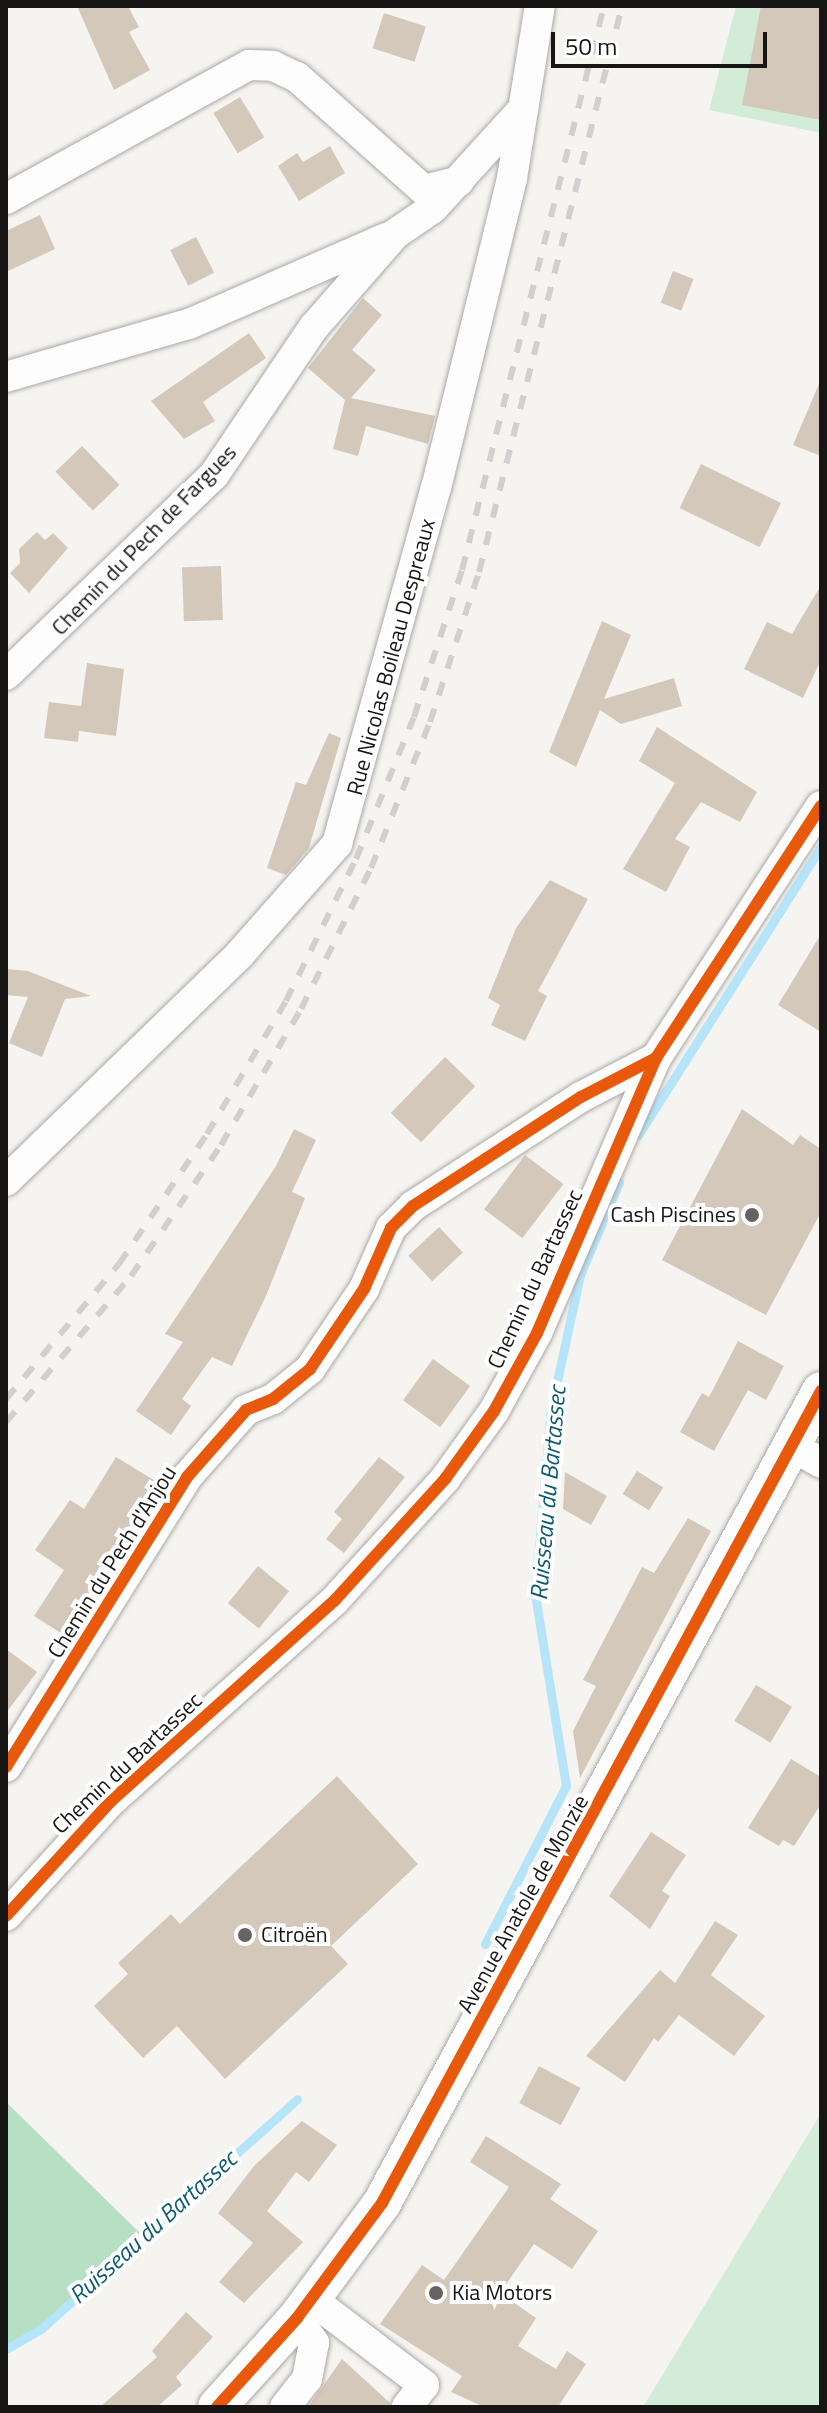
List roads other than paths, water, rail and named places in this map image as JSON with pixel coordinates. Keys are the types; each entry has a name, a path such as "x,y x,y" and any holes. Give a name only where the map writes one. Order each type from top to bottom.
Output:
{"main road":[{"name":"Avenue Anatole de Monzie","path":"217,2407 304,2309 382,2203 806,1454 821,1391"}],"street":[{"name":"Rue Nicolas Boileau Despreaux","path":"6,1181 240,954 337,844 436,488 512,178 540,6"},
{"path":"6,199 249,65 273,66 297,77 424,190 459,181"},
{"name":"Chemin du Pech de Fargues","path":"6,675 214,475 314,327 395,234 459,181 523,109"},
{"path":"6,377 189,324 395,234"},
{"name":"Chemin du Bartassec","path":"6,1916 110,1802 335,1600 445,1479 494,1411 537,1333 656,1058 821,806"},
{"name":"Chemin du Pech d'Anjou","path":"6,1767 187,1477 246,1410 273,1399 310,1369 364,1289 391,1228 413,1206 581,1097 656,1058"},
{"path":"285,2407 307,2379 314,2343 304,2309"},
{"path":"304,2309 424,2385 407,2407"}],"waterway":[{"name":"Ruisseau du Bartassec","path":"638,1135 821,847"},
{"name":"Ruisseau du Bartassec","path":"485,1944 566,1786 535,1594 551,1409 580,1275 619,1182"},
{"name":"Ruisseau du Bartassec","path":"6,2349 41,2329 297,2099"}],"railway":[{"path":"6,1399 119,1264 207,1134 286,1001 356,859 414,717 462,570 604,6"},
{"path":"6,1422 131,1276 221,1145 301,1009 371,868 430,722 479,572 622,6"}],"place":[{"name":"Cash Piscines","path":"752,1215"},
{"name":"Citroën","path":"245,1935"},
{"name":"Kia Motors","path":"436,2293"}]}
